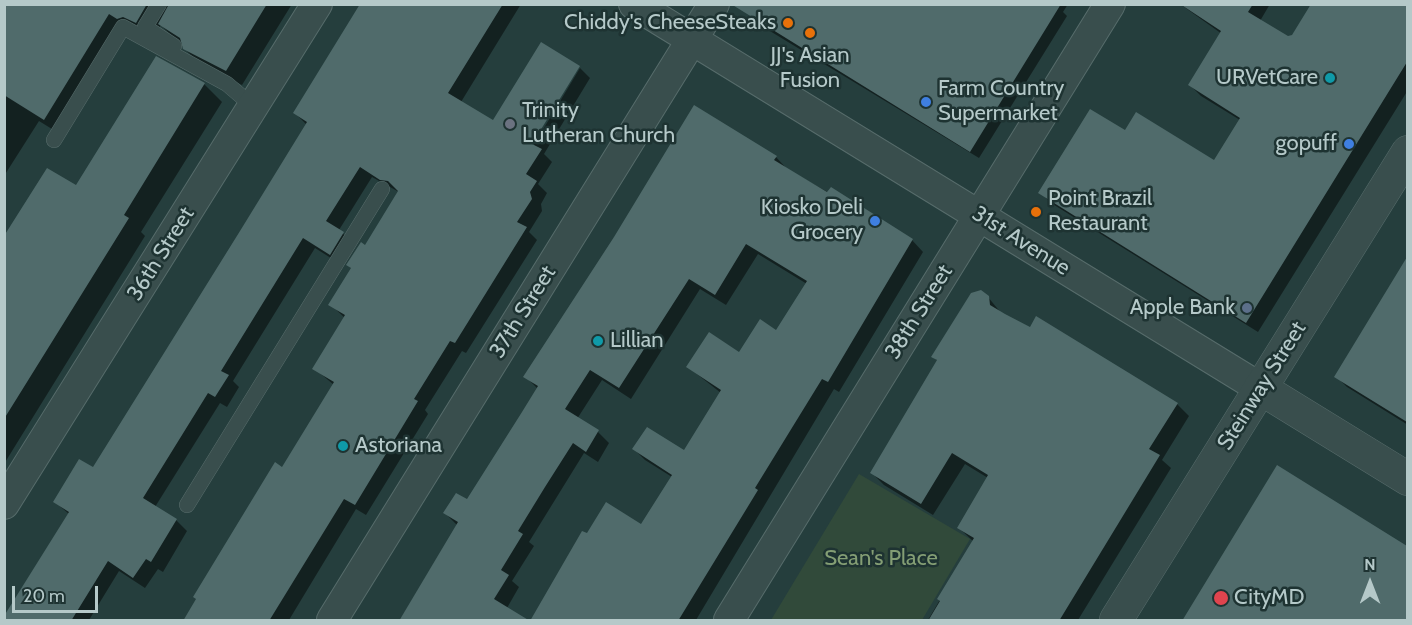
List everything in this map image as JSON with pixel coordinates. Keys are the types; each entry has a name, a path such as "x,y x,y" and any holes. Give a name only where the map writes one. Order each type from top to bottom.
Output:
{"street":[{"name":"36th Street","path":"4,504 317,4"},
{"name":"31st Avenue","path":"634,4 1407,479"},
{"name":"37th Street","path":"333,621 714,4"},
{"name":"38th Street","path":"729,621 1110,4"},
{"name":"Steinway Street","path":"1116,621 1407,152"}],"lane":[{"path":"159,4 145,27 197,61 206,72"},
{"path":"54,140 123,27 192,67 227,84 254,107"},
{"path":"187,505 382,189"}],"green space":[{"name":"Sean's Place","path":"859,474 970,539 922,620 771,620"}],"building":[{"path":"4,4 147,4 136,23 123,17 117,19 109,14 44,120 4,95"},
{"path":"169,4 267,4 226,71 183,49 180,38 158,24"},
{"path":"360,4 503,4 448,93 493,120 541,42 580,66 532,144 542,149 526,174 537,181 530,192 532,199 517,222 527,227 455,343 450,341 414,399 418,401 355,505 344,499 269,621 183,621 196,599 193,597 275,462 282,467 334,382 312,369 345,315 328,305 351,268 346,265 361,242 365,245 398,191 388,181 380,180 360,167 326,221 344,232 330,255 303,238 221,371 229,375 215,397 208,393 143,498 177,519 151,562 146,559 133,578 108,561 71,621 4,621 4,616 69,512 53,502 79,459 93,467 240,231 307,122 293,113"},
{"path":"731,4 1061,4 970,152"},
{"path":"1180,4 1253,4 1248,12 1288,36 1292,35 1311,4 1407,4 1407,62 1246,323 1038,193 1090,109 1125,130 1136,112 1214,160 1240,118 1188,85 1221,31"},
{"path":"156,56 205,83 124,215 129,218 4,419 4,236 47,168 76,185"},
{"path":"694,105 777,156 774,160 827,192 831,187 913,239 828,382 822,379 790,431 755,488 758,490 678,621 399,621 458,522 443,513 456,493 467,499 538,386 523,377 614,237","holes":["746,244 807,281 776,330 760,319 739,352 709,332 686,367 721,390 684,450 647,427 632,449 672,475 641,524 606,502 587,533 582,531 530,621 494,599 509,575 501,570 523,534 518,531 545,487 573,443 586,452 599,430 565,409 590,370 619,388 689,279 715,295"]},
{"path":"1407,257 1407,422 1334,377"},
{"path":"981,290 989,296 990,305 1005,314 1030,327 1036,316 1178,403 1149,449 1160,455 1059,621 928,621 940,601 937,599 974,538 957,528 988,475 952,453 921,504 870,473 937,360 931,357 971,293"},
{"path":"1277,465 1407,546 1407,621 1182,621"}],"place":[{"name":"Chiddy's CheeseSteaks","path":"788,23"},
{"name":"JJ's Asian Fusion","path":"810,33"},
{"name":"URVetCare","path":"1330,78"},
{"name":"Farm Country Supermarket","path":"926,102"},
{"name":"Trinity Lutheran Church","path":"510,124"},
{"name":"gopuff","path":"1349,144"},
{"name":"Point Brazil Restaurant","path":"1036,212"},
{"name":"Kiosko Deli Grocery","path":"875,221"},
{"name":"Apple Bank","path":"1247,308"},
{"name":"Lillian","path":"598,341"},
{"name":"Astoriana","path":"343,446"},
{"name":"CityMD","path":"1221,598"}]}
